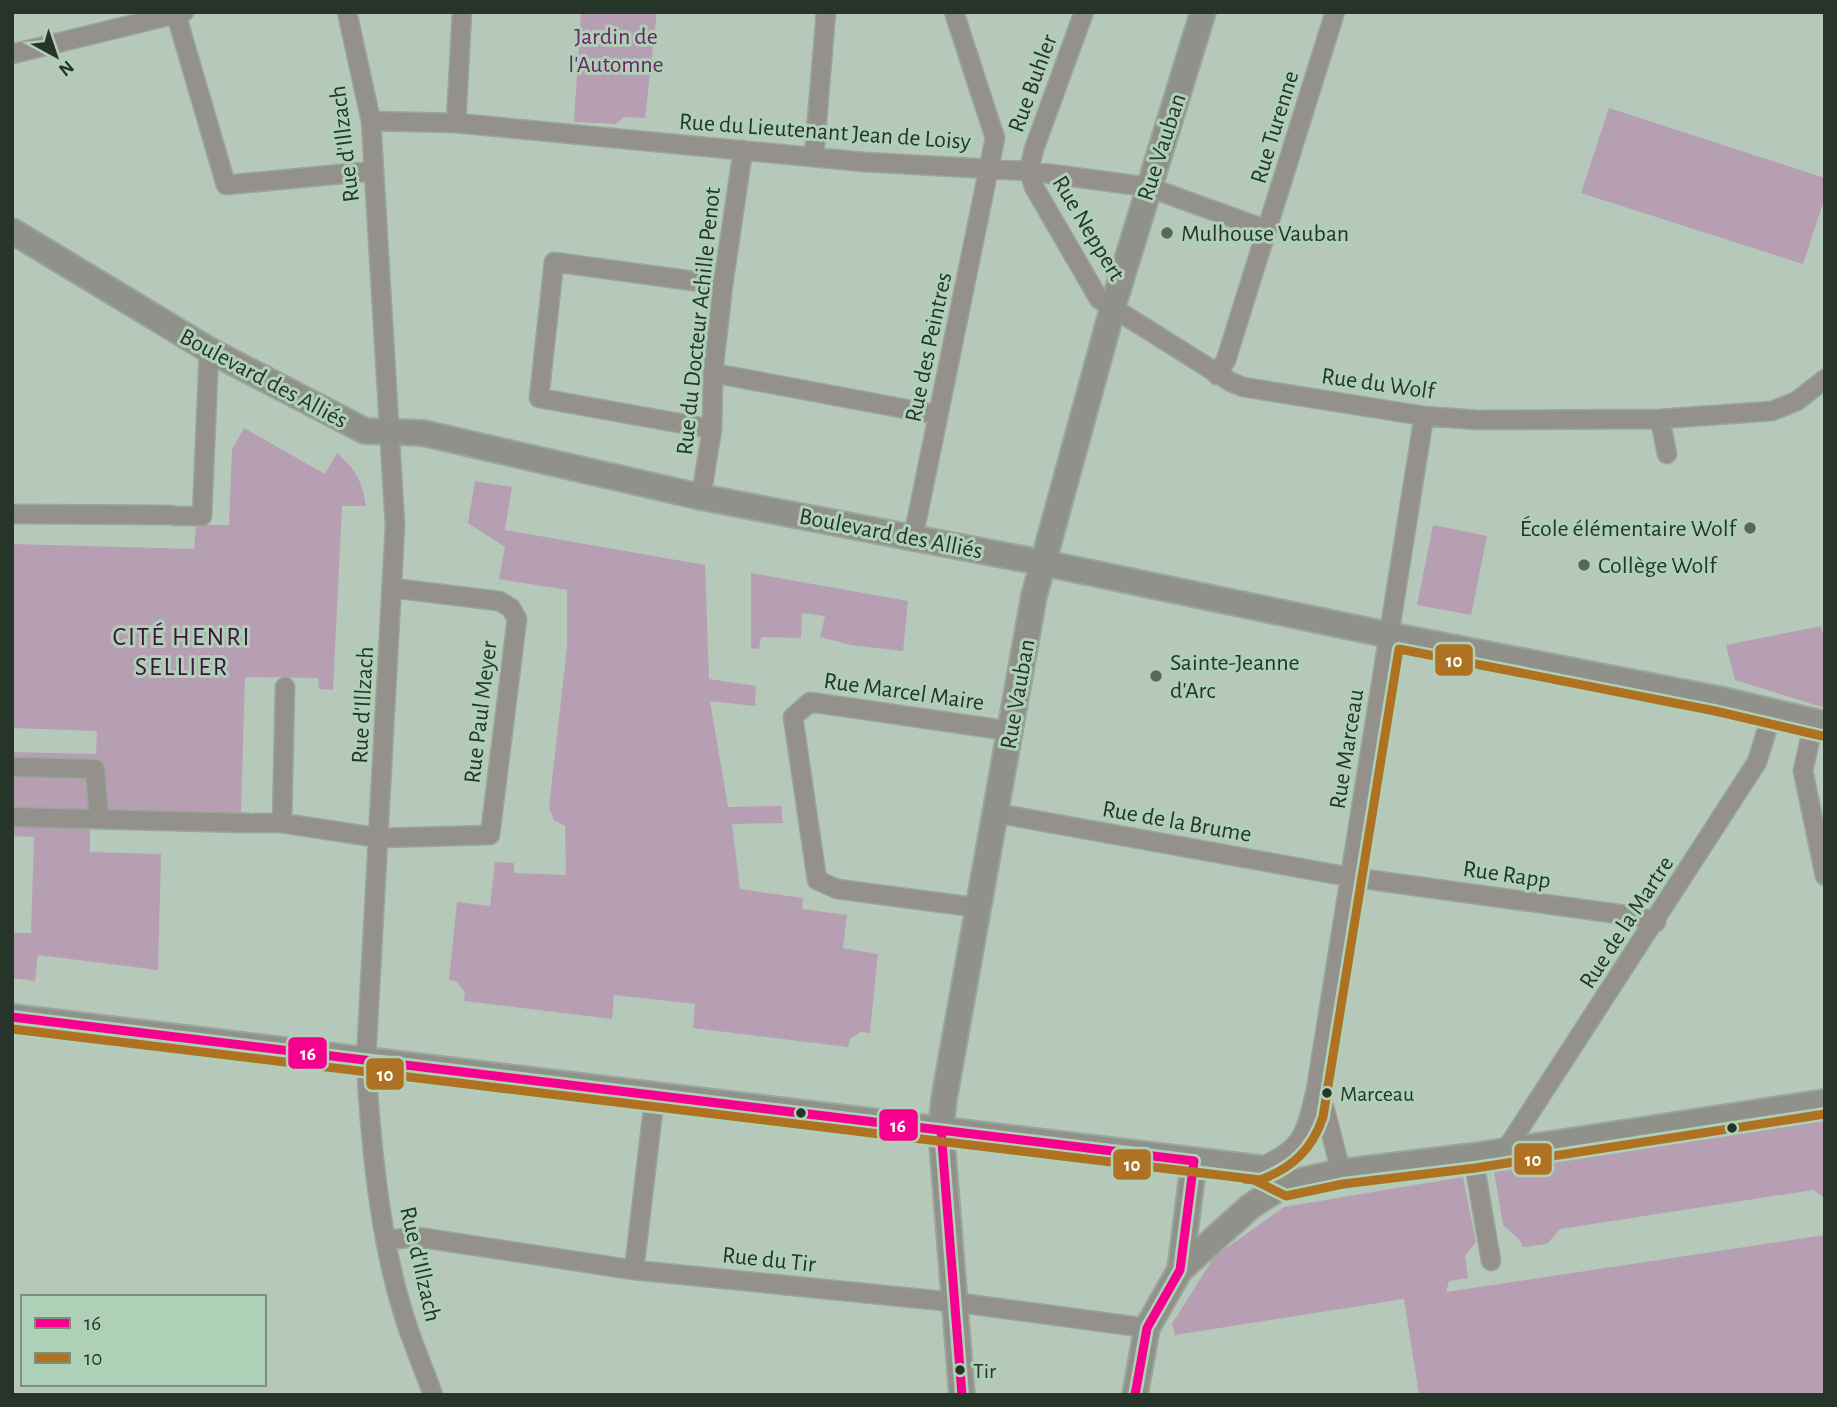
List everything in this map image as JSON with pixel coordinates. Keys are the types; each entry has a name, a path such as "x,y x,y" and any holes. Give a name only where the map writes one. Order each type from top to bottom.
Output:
{"main road":[{"name":"Rue Vauban","path":"962,1395 941,1130 981,908 995,813 1034,596 1112,307 1203,12"},
{"name":"Boulevard des Alliés","path":"13,234 209,350 365,431 423,433 701,497 1044,563 1773,711 1819,723"},
{"path":"12,1017 1258,1168 1285,1184"},
{"path":"1135,1395 1147,1328 1180,1270 1251,1206 1285,1184 1341,1171 1505,1152 1825,1102"},
{"path":"1180,1270 1195,1161"}],"street":[{"name":"Rue d'Illzach","path":"347,12 371,121 390,396 388,432 395,526 366,1060 369,1106 387,1240 401,1308 433,1395"},
{"path":"456,123 462,12"},
{"path":"814,157 826,12"},
{"path":"954,12 995,138 991,168"},
{"name":"Rue Buhler","path":"1029,171 1034,149 1084,12"},
{"name":"Rue Turenne","path":"1217,375 1226,360 1335,12"},
{"path":"12,54 170,14 226,185 373,171"},
{"name":"Rue du Lieutenant Jean de Loisy","path":"371,121 456,123 814,157 1029,171 1148,187 1267,230"},
{"name":"Rue du Docteur Achille Penot","path":"701,497 712,429 713,373 723,285 743,150"},
{"name":"Rue des Peintres","path":"912,538 991,168"},
{"name":"Rue Neppert","path":"1029,171 1034,187 1099,299 1112,307"},
{"path":"712,429 538,398 554,262 723,285"},
{"name":"Rue du Wolf","path":"1112,307 1217,375 1243,387 1424,416 1478,420 1660,419 1772,411 1797,401 1825,379"},
{"path":"12,514 202,516 209,350"},
{"path":"713,373 938,415"},
{"name":"Rue Marceau","path":"1258,1168 1292,1152 1304,1137 1316,1090 1424,416"},
{"path":"1660,419 1667,454"},
{"name":"Rue Paul Meyer","path":"380,838 490,835 517,619 512,607 499,601 392,589"},
{"path":"282,823 285,687"},
{"name":"Rue Marcel Maire","path":"981,908 849,891 829,887 817,880 793,717 810,702 1010,731"},
{"name":"Rue de la Martre","path":"1505,1152 1757,762 1773,711"},
{"path":"1819,723 1803,771 1825,876"},
{"path":"12,767 95,769 99,819"},
{"name":"Rue de la Brume","path":"995,813 1350,877"},
{"path":"12,817 282,823 380,838"},
{"name":"Rue Rapp","path":"1350,877 1640,917 1656,922"},
{"name":"Rue Marceau","path":"1316,1090 1325,1110 1341,1171"},
{"path":"634,1270 655,1093"},
{"path":"1473,1156 1491,1261"},
{"name":"Rue du Tir","path":"387,1240 416,1237 634,1270 953,1302 1147,1328"}],"green space":[{"name":"Jardin de l'Automne","path":"581,12 657,12 645,118 624,117 616,124 574,122"},
{"path":"1609,108 1825,178 1825,197 1803,264 1581,193"},
{"path":"244,428 325,474 337,453 349,464 363,490 366,506 342,506 333,690 319,689 318,678 245,677 241,812 249,813 248,833 90,829 90,852 161,854 158,970 38,955 35,981 12,978 12,933 31,933 34,837 12,836 12,752 96,754 97,731 12,728 12,544 194,549 196,525 229,525 232,450"},
{"path":"475,481 512,487 505,530 705,565 709,679 756,686 755,706 710,701 728,807 781,806 783,823 732,824 740,889 803,898 802,909 847,915 843,948 878,954 870,1033 861,1032 850,1039 848,1047 693,1028 695,1004 614,995 612,1019 464,1001 465,992 456,981 449,980 457,902 490,906 495,862 514,863 514,873 566,875 565,826 554,820 549,808 567,647 567,590 499,579 505,547 468,523"},
{"path":"1433,525 1487,536 1471,615 1417,605"},
{"path":"751,573 908,601 903,651 851,645 820,637 825,616 802,613 801,638 761,637 759,649 751,648"},
{"path":"1821,626 1825,644 1825,708 1735,680 1726,645"},
{"path":"1825,1118 1825,1198 1813,1190 1560,1229 1547,1244 1523,1247 1519,1239 1503,1225 1494,1171"},
{"path":"1463,1177 1476,1242 1465,1256 1468,1278 1449,1281 1446,1292 1825,1235 1825,1395 1419,1395 1404,1299 1175,1335 1172,1324 1214,1257 1284,1207"}],"transit line":[{"name":"10","path":"12,1029 1260,1180 1282,1170 1299,1156 1313,1139 1323,1117 1399,649 1715,711 1822,736"},
{"name":"16","path":"12,1017 1194,1161"},
{"name":"10","path":"1245,1179 1254,1180 1286,1196 1343,1184 1475,1168 1825,1114"},
{"name":"16","path":"941,1130 962,1395"},
{"name":"16","path":"1135,1395 1147,1328 1180,1270 1194,1161"}],"place":[{"name":"Mulhouse Vauban","path":"1167,233"},
{"name":"École élémentaire Wolf","path":"1750,528"},
{"name":"Collège Wolf","path":"1584,565"},
{"name":"Sainte-Jeanne d'Arc","path":"1156,676"},
{"name":"Marceau","path":"1327,1093"},
{"name":"Tir","path":"960,1370"}],"district":[{"name":"CITÉ HENRI SELLIER","path":"182,651"}]}
